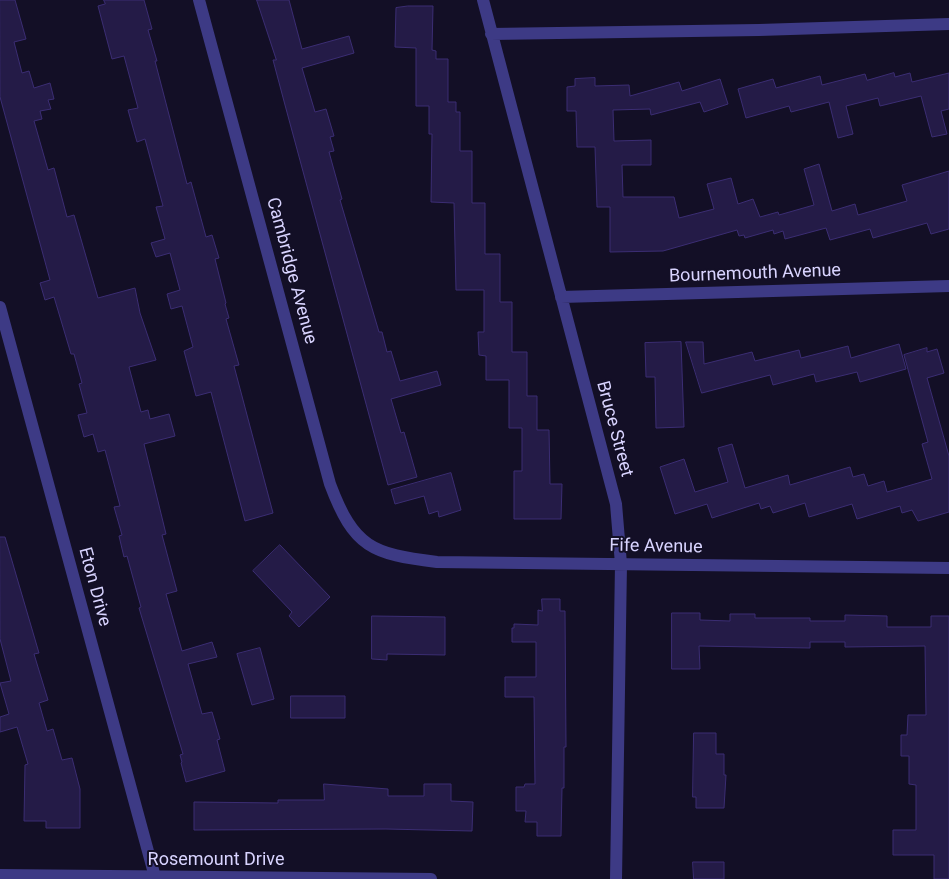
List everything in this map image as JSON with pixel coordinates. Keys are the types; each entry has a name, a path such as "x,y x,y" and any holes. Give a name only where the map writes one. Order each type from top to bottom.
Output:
{"street":[{"name":"Cambridge Avenue","path":"199,0 330,484 348,524 366,543"},
{"name":"Bruce Street","path":"483,0 616,504 621,564 616,879"},
{"path":"491,34 749,30 949,24"},
{"name":"Bournemouth Avenue","path":"561,296 949,286"},
{"name":"Eton Drive","path":"0,307 154,877"},
{"name":"Fife Avenue","path":"366,543 377,551 394,556 437,562 949,568"},
{"name":"Rosemount Drive","path":"0,876 431,879"}],"building":[{"path":"0,0 15,0 26,39 14,42 22,73 29,71 34,88 50,83 54,99 48,100 51,109 40,111 42,119 34,121 48,170 54,168 67,217 74,215 98,298 135,288 140,313 156,360 129,367 141,412 148,410 150,419 169,414 175,436 144,444 166,534 162,535 177,591 166,594 182,651 212,642 217,657 188,664 202,714 212,712 220,739 217,740 225,771 186,782 180,755 183,754 139,608 141,607 127,556 124,557 119,536 122,535 114,507 120,506 105,450 98,452 93,434 84,437 78,415 87,413 79,384 82,383 74,354 71,354 54,297 45,300 40,283 50,280 0,97"},
{"path":"104,0 144,0 152,29 148,30 157,61 155,61 187,184 191,182 206,237 212,235 219,258 215,259 229,318 226,319 239,365 234,366 273,513 245,521 211,392 196,396 184,351 193,347 182,306 171,309 167,294 180,290 170,253 156,257 151,243 165,239 156,207 163,206 145,139 137,142 128,110 138,108 124,56 112,59 98,6 105,4"},
{"path":"257,0 289,0 302,49 349,36 354,53 302,68 315,112 326,109 334,136 330,137 334,151 329,152 342,199 340,200 379,332 382,332 387,352 391,351 400,381 437,371 441,385 391,399 401,433 404,432 417,477 388,485 273,60 276,60"},
{"path":"433,6 432,50 436,51 436,59 448,59 448,102 456,102 456,112 460,112 460,151 472,151 472,203 485,203 485,254 500,254 500,302 512,302 512,352 527,352 527,396 537,396 537,430 549,430 550,484 562,484 561,519 514,519 514,471 522,471 522,428 509,428 509,380 486,380 486,356 479,355 478,332 484,332 484,290 456,290 454,203 431,202 432,134 429,134 429,106 416,106 416,48 395,47 396,8"},
{"path":"894,73 895,77 910,73 912,82 949,73 949,109 941,111 947,134 932,137 921,96 880,106 878,98 846,106 853,134 838,138 829,102 791,112 789,106 746,118 738,89 773,79 776,88 820,76 822,85 865,74 867,80"},
{"path":"595,78 595,86 629,85 630,96 679,82 682,91 720,79 728,104 704,112 700,102 651,115 650,109 613,110 614,141 651,140 651,165 622,165 623,197 674,197 679,218 714,209 707,184 731,178 738,204 753,199 760,217 778,212 779,215 814,205 804,169 819,164 832,211 855,204 858,215 907,201 902,185 949,171 949,229 931,234 927,223 873,238 870,229 830,240 826,228 785,239 783,231 774,234 773,230 745,238 744,235 739,236 737,230 663,251 610,252 610,207 597,207 595,147 577,147 576,111 567,111 567,87 575,86 575,79"},
{"path":"681,342 684,427 656,428 655,377 646,377 645,343"},
{"path":"686,342 703,342 704,364 752,352 755,361 799,350 801,358 848,346 851,358 899,344 906,369 860,382 857,372 816,382 814,374 773,385 770,375 702,393"},
{"path":"927,348 927,352 937,349 944,373 927,378 949,456 949,512 918,521 912,510 902,513 900,506 857,519 852,504 809,517 805,503 773,513 770,506 761,509 759,503 712,518 707,504 675,514 660,467 684,459 695,492 728,482 718,448 732,444 745,488 788,475 790,485 850,467 853,477 864,474 868,486 884,481 887,492 932,479 922,444 928,442 904,355"},
{"path":"451,473 461,510 439,517 438,511 429,514 424,496 395,504 391,490"},
{"path":"0,537 5,537 39,653 34,654 48,700 39,703 47,731 53,729 62,760 72,758 80,789 80,828 46,828 46,821 24,821 25,765 28,764 17,727 0,732 0,717 9,714 0,683 11,681 0,639"},
{"path":"280,545 330,597 299,627 289,616 292,612 253,571"},
{"path":"542,599 560,599 560,611 565,611 566,747 564,747 561,836 537,836 537,822 525,822 526,811 516,811 516,787 524,787 525,784 535,784 534,697 505,697 505,677 536,677 536,642 512,642 512,628 514,628 514,624 538,625 538,610 542,611"},
{"path":"672,613 700,613 700,620 730,621 730,614 755,614 755,618 810,618 810,621 845,621 845,615 887,616 887,627 931,627 931,616 949,616 949,879 934,879 934,855 893,855 893,830 916,830 916,785 909,784 909,756 901,756 901,735 907,735 908,715 926,715 925,646 845,647 845,642 810,642 810,648 699,646 700,669 672,669"},
{"path":"372,616 445,617 445,655 387,654 387,660 372,659"},
{"path":"260,648 274,699 252,705 237,654"},
{"path":"291,696 345,696 345,718 291,718"},
{"path":"694,733 716,733 716,754 724,754 724,775 726,775 724,808 696,808 696,797 693,797"},
{"path":"324,784 388,789 388,796 424,796 424,784 451,784 451,801 473,802 472,831 386,829 194,830 194,802 278,803 278,800 324,800"},
{"path":"693,862 724,862 724,879 694,879"}]}
